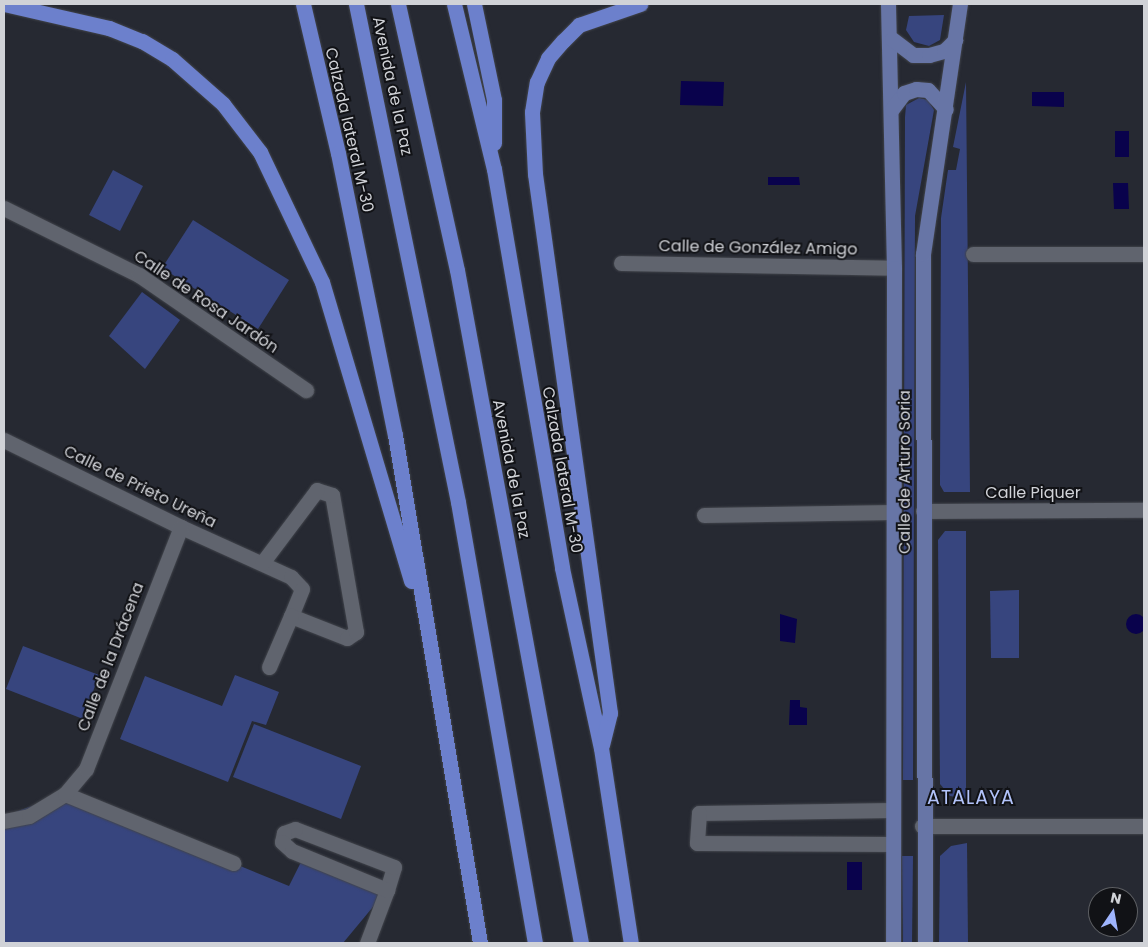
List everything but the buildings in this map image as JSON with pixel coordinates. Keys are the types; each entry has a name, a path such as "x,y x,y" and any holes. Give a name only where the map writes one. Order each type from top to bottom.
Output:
{"highway":[{"path":"4,4 109,28 142,41 217,98 260,152 322,282 431,646"},
{"name":"Calzada lateral M-30","path":"302,4 381,367 431,646 480,943"},
{"name":"Avenida de la Paz","path":"356,4 458,502 535,943"},
{"name":"Avenida de la Paz","path":"398,4 457,270 581,943"},
{"name":"Calzada lateral M-30","path":"454,4 494,170 562,568 601,748 631,943"},
{"path":"474,4 494,100 494,170"},
{"path":"601,748 610,712 535,174 532,112 537,82 548,58 562,41 579,25 640,4"}],"main road":[{"name":"Calle de Arturo Soria","path":"888,4 892,39 894,268 893,943"},
{"name":"Calle de Arturo Soria","path":"925,943 922,826 925,222 946,108 960,4"},
{"path":"892,39 913,55 929,56 944,52 955,40"},
{"path":"892,109 904,93 916,89 928,90 946,108"}],"street":[{"name":"Calle de Rosa Jardón","path":"4,208 139,275 306,390"},
{"path":"973,254 1144,254"},
{"name":"Calle de González Amigo","path":"621,263 894,268"},
{"name":"Calle de Prieto Ureña","path":"4,440 181,527 292,577 302,589 269,667"},
{"path":"262,563 317,490 332,495 356,632 347,638 291,616"},
{"name":"Calle Piquer","path":"923,511 1144,510"},
{"path":"704,515 894,512"},
{"name":"Calle de la Drácena","path":"4,821 29,816 66,794 86,769 181,527"},
{"path":"66,794 233,863"},
{"path":"892,810 699,813 697,843 892,844"},
{"path":"922,826 1144,826"},
{"path":"367,943 387,890 394,867 295,829 284,833 282,842 292,851 387,890"}],"shaded area":[{"path":"944,15 940,40 929,46 914,42 906,30 909,16"},
{"path":"681,81 724,82 723,106 680,105"},
{"path":"966,82 970,492 944,492 940,485 941,218 948,170 956,170 960,149 953,147"},
{"path":"1032,92 1064,92 1064,107 1032,106"},
{"path":"919,98 928,100 934,110 915,216 913,780 903,780 905,117 906,105"},
{"path":"1115,131 1129,131 1129,157 1115,157"},
{"path":"113,170 143,186 120,231 89,215"},
{"path":"768,177 799,177 800,185 768,185"},
{"path":"1113,183 1128,183 1129,209 1114,209"},
{"path":"193,220 289,280 258,329 162,268"},
{"path":"142,292 180,320 145,369 109,336"},
{"path":"945,531 966,531 966,799 950,796 940,784 938,540"},
{"path":"1019,590 1019,658 991,658 990,591"},
{"path":"780,614 797,619 795,643 780,641"},
{"path":"1132,614 1140,614 1146,620 1146,628 1140,634 1132,634 1126,628 1126,620"},
{"path":"23,646 99,675 83,719 6,689"},
{"path":"235,675 279,692 266,725 252,721 228,782 120,739 145,676 222,706"},
{"path":"790,700 800,700 800,707 807,708 807,725 789,725"},
{"path":"254,724 361,766 341,819 233,777"},
{"path":"65,794 289,886 304,856 387,890 343,943 4,943 4,816"},
{"path":"967,843 968,943 939,943 940,856 951,846"},
{"path":"902,856 913,856 912,943 903,943"},
{"path":"847,862 862,862 862,890 847,890"}],"district":[{"name":"ATALAYA","path":"971,798"}]}
